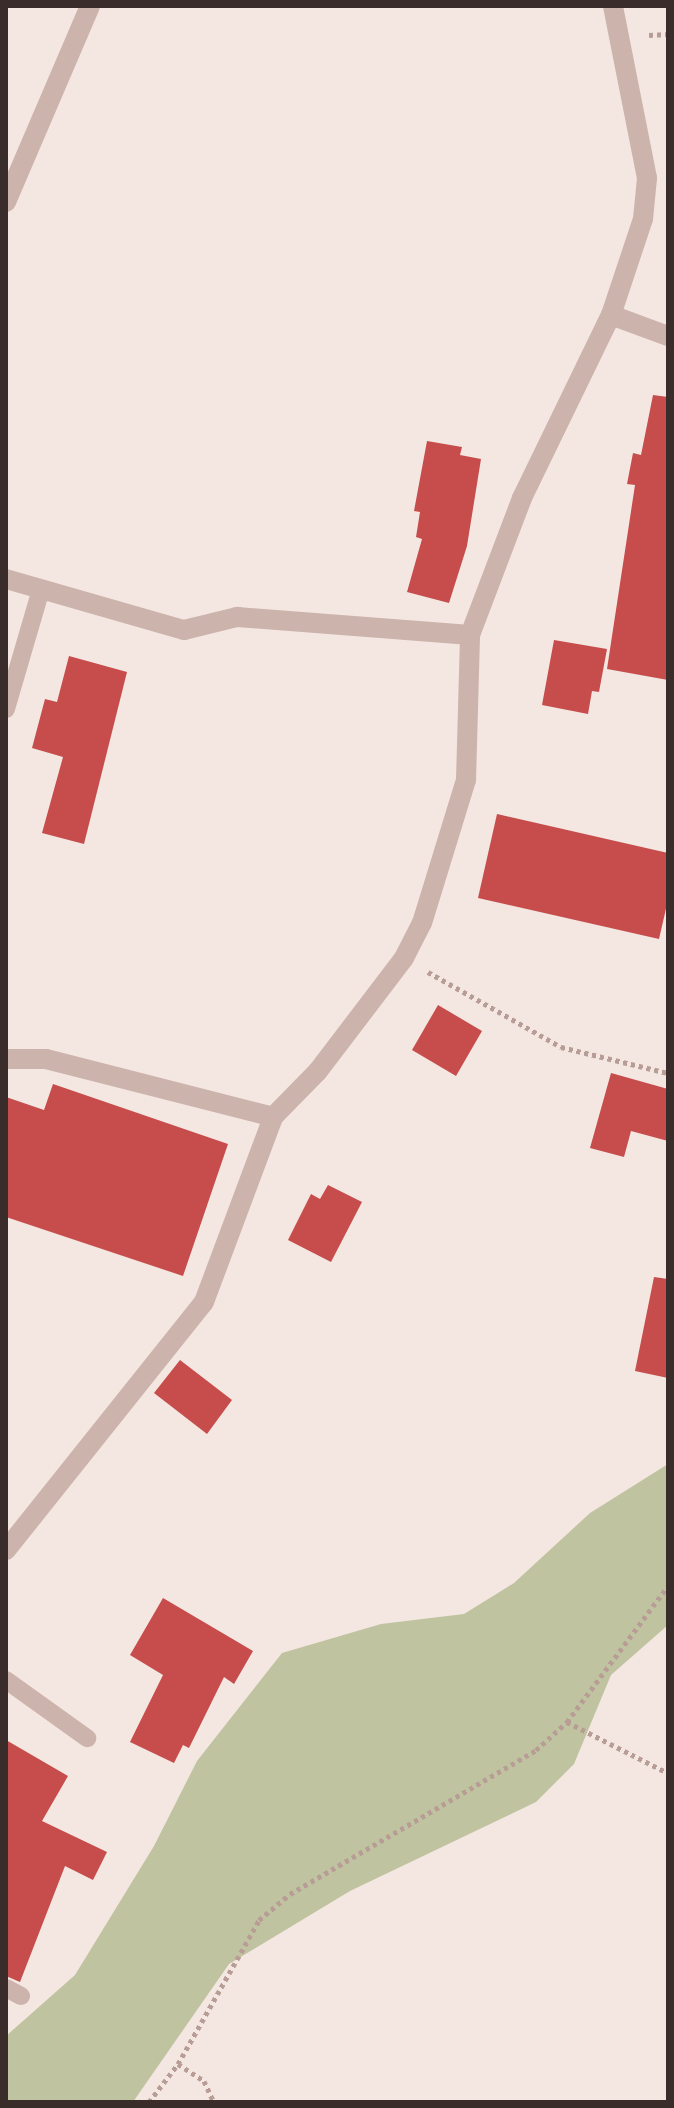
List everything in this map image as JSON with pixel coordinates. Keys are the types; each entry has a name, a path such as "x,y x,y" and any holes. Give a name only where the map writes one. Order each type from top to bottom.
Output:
{"street":[{"path":"6,202 90,6"},
{"path":"6,1550 204,1302 273,1117 318,1071 404,958 422,923 466,780 470,635 522,498 611,315 643,219 647,178 613,6"},
{"path":"611,315 668,336"},
{"path":"6,579 184,630 237,617 470,635"},
{"path":"6,1059 46,1059 273,1117"}],"lane":[{"path":"6,709 41,589"},
{"path":"6,1680 87,1738"}],"path":[{"path":"404,958 561,1047 668,1073"},
{"path":"149,2102 178,2064 259,1920 290,1894 536,1750 567,1722 668,1586"},
{"path":"567,1722 668,1773"},
{"path":"178,2064 204,2081 214,2102"}],"green space":[{"path":"668,1464 668,1625 611,1675 574,1764 536,1802 350,1891 229,1964 133,2102 6,2102 6,2036 75,1975 154,1846 197,1761 282,1653 381,1624 464,1614 514,1583 590,1513"}],"building":[{"path":"653,395 668,397 668,680 607,669 635,485 627,484 633,453 641,455"},
{"path":"427,441 462,447 460,455 481,459 467,546 449,603 407,592 422,539 416,537 420,512 414,511"},
{"path":"554,640 607,649 599,692 592,691 588,714 542,705"},
{"path":"69,656 127,672 84,844 42,833 63,757 32,748 45,699 57,702"},
{"path":"497,814 668,853 668,900 659,939 478,898"},
{"path":"438,1005 482,1031 456,1076 412,1050"},
{"path":"611,1073 668,1089 668,1141 631,1131 624,1157 590,1148"},
{"path":"53,1084 228,1144 183,1276 6,1217 6,1097 44,1110"},
{"path":"328,1185 362,1202 331,1262 288,1240 311,1194 320,1199"},
{"path":"654,1277 668,1279 668,1378 635,1371"},
{"path":"180,1360 232,1400 207,1434 154,1393"},
{"path":"163,1598 253,1651 234,1684 224,1677 189,1748 183,1745 174,1763 130,1742 163,1675 130,1655"},
{"path":"6,1740 68,1776 42,1821 107,1852 93,1880 65,1866 20,1982 6,1976"}]}
